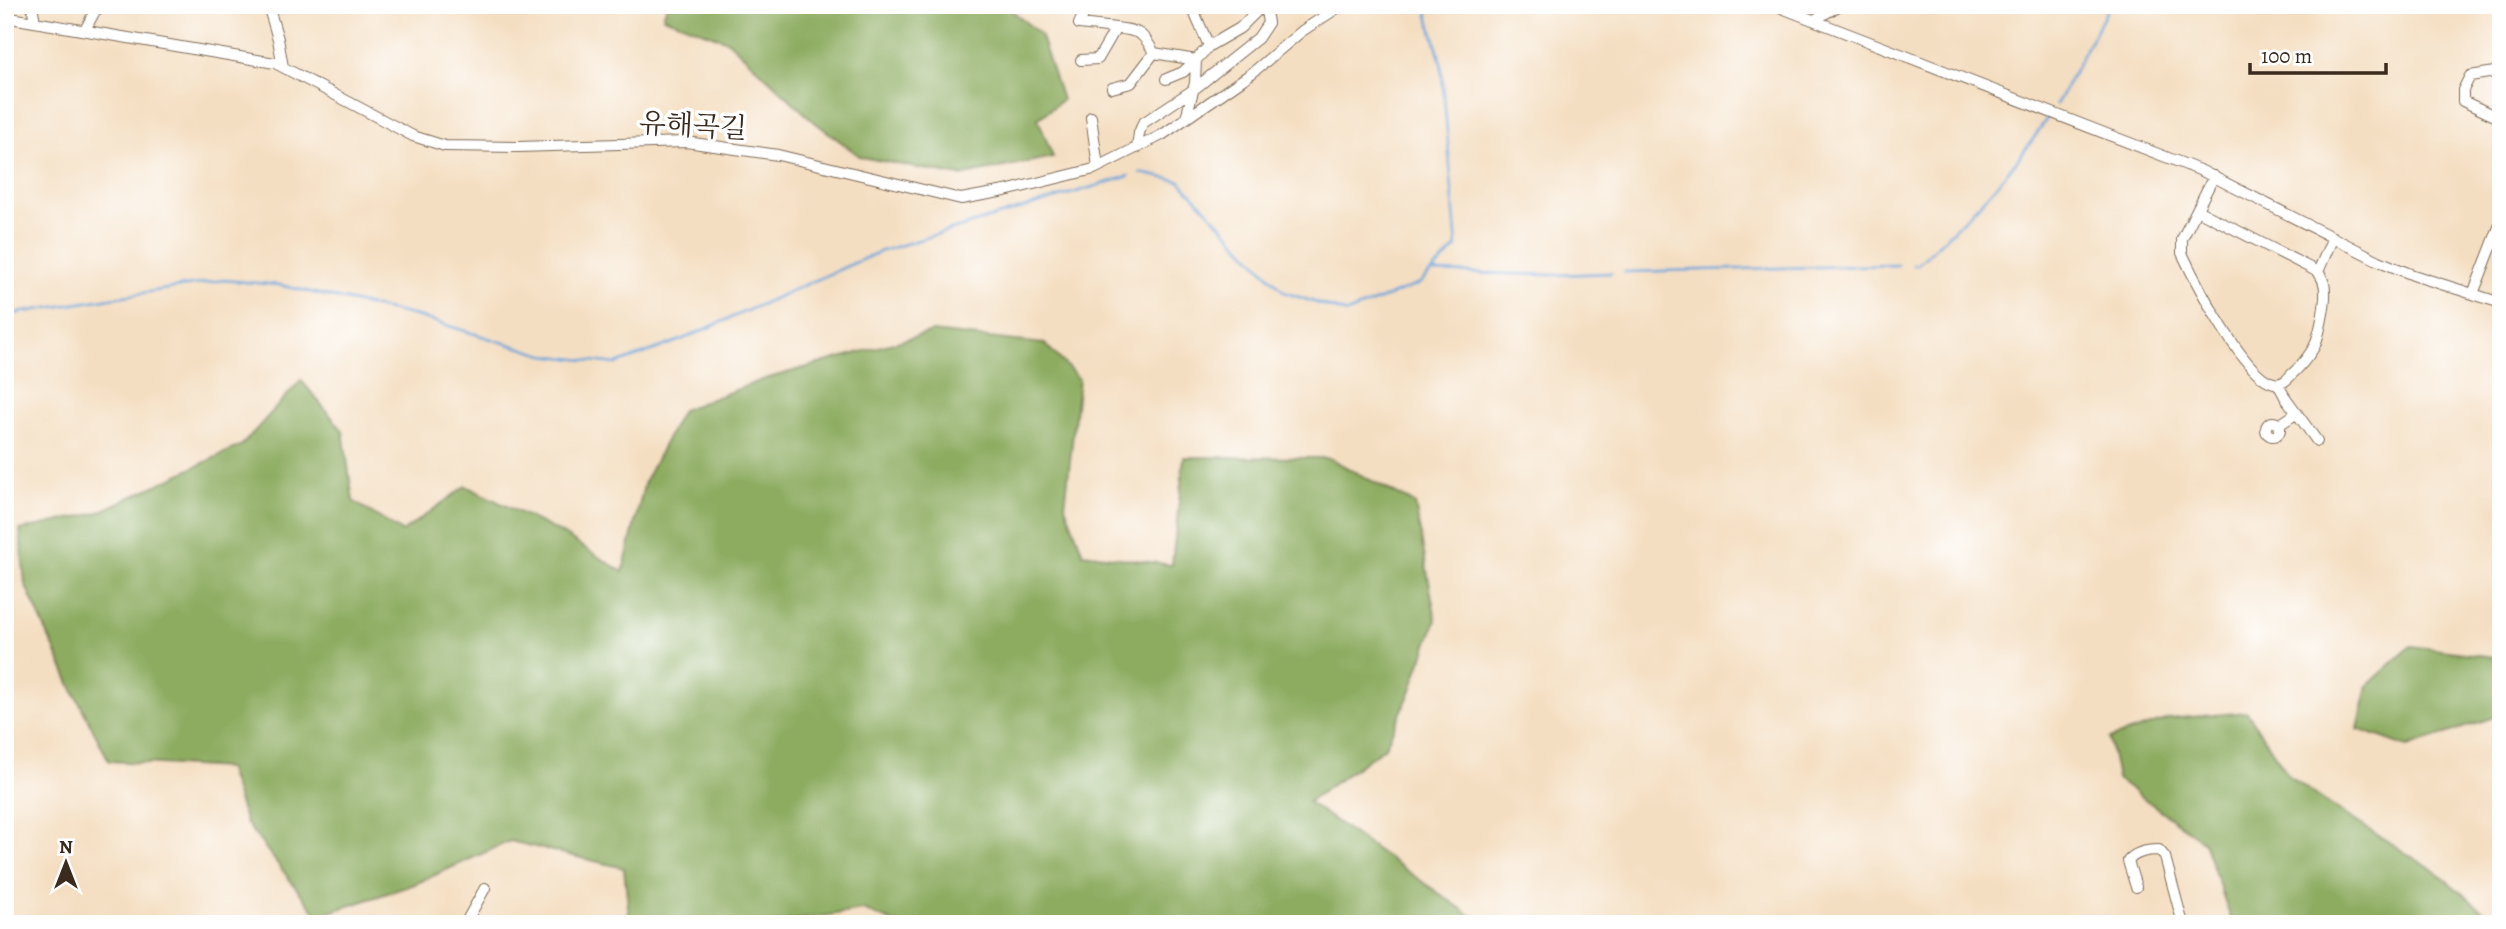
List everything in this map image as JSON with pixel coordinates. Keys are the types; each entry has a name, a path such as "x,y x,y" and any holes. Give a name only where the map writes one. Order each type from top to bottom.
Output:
{"street":[{"path":"32,5 35,22"},
{"path":"268,5 283,67"},
{"path":"1088,5 1079,24 1137,30 1146,37 1154,53"},
{"path":"1191,5 1209,46"},
{"path":"1166,79 1183,72 1209,46 1240,28 1264,5"},
{"path":"1136,148 1143,123 1193,90 1258,38 1268,23 1264,5"},
{"name":"유해곡길","path":"5,18 275,63 413,135 445,145 518,147 686,142 778,155 961,199 1005,191 1098,167 1162,135 1252,73 1302,31 1342,5"},
{"path":"1774,5 2214,176 2379,261 2413,275 2501,303"},
{"path":"1814,20 1840,5"},
{"path":"85,30 97,7"},
{"path":"1081,60 1098,58 1116,28"},
{"path":"1154,53 1196,60"},
{"path":"1112,88 1131,83 1154,53"},
{"path":"1186,118 1195,83 1196,60"},
{"path":"2501,71 2470,76 2463,90 2463,101 2501,119"},
{"path":"1091,117 1098,167"},
{"path":"2197,210 2318,272 2322,277 2326,294 2316,344 2286,381 2278,384 2269,382 2257,374 2240,354 2182,253 2181,243 2197,210 2214,176"},
{"path":"2473,294 2501,222"},
{"path":"2318,272 2333,237"},
{"path":"2278,384 2317,440"},
{"path":"2279,425 2297,413"},
{"path":"2136,887 2128,861 2132,856 2148,850 2159,850 2165,857 2183,924"},
{"path":"465,924 485,888"}],"green space":[{"path":"667,5 1005,5 1040,34 1062,100 1038,119 1053,157 960,176 861,157 812,120 728,41 663,17"},
{"path":"932,332 1045,344 1079,379 1065,506 1083,553 1172,565 1184,457 1329,458 1415,504 1436,620 1409,695 1385,747 1308,802 1476,919 1474,924 898,924 863,910 769,924 634,924 629,916 624,868 510,841 415,884 318,916 246,823 227,768 109,761 25,584 20,530 97,513 242,445 301,380 343,431 353,501 402,532 466,486 559,532 623,572 645,481 682,410 765,379"},
{"path":"2411,646 2501,658 2501,723 2494,717 2408,747 2358,729 2368,685"},
{"path":"2247,712 2289,776 2436,872 2491,917 2501,910 2501,924 2233,924 2204,842 2117,779 2109,739 2168,719"}],"waterway":[{"path":"1140,173 1180,181 1284,292 1347,313 1419,284 1457,247 1441,62 1425,5"},
{"path":"2056,105 2110,5"},
{"path":"1913,265 1917,265 1986,196 2019,159 2047,118"},
{"path":"5,315 224,280 279,285 416,316 544,355 616,364 681,340 879,252 1129,176"},
{"path":"1624,272 1898,265"},
{"path":"1432,272 1554,275 1611,273"}]}
